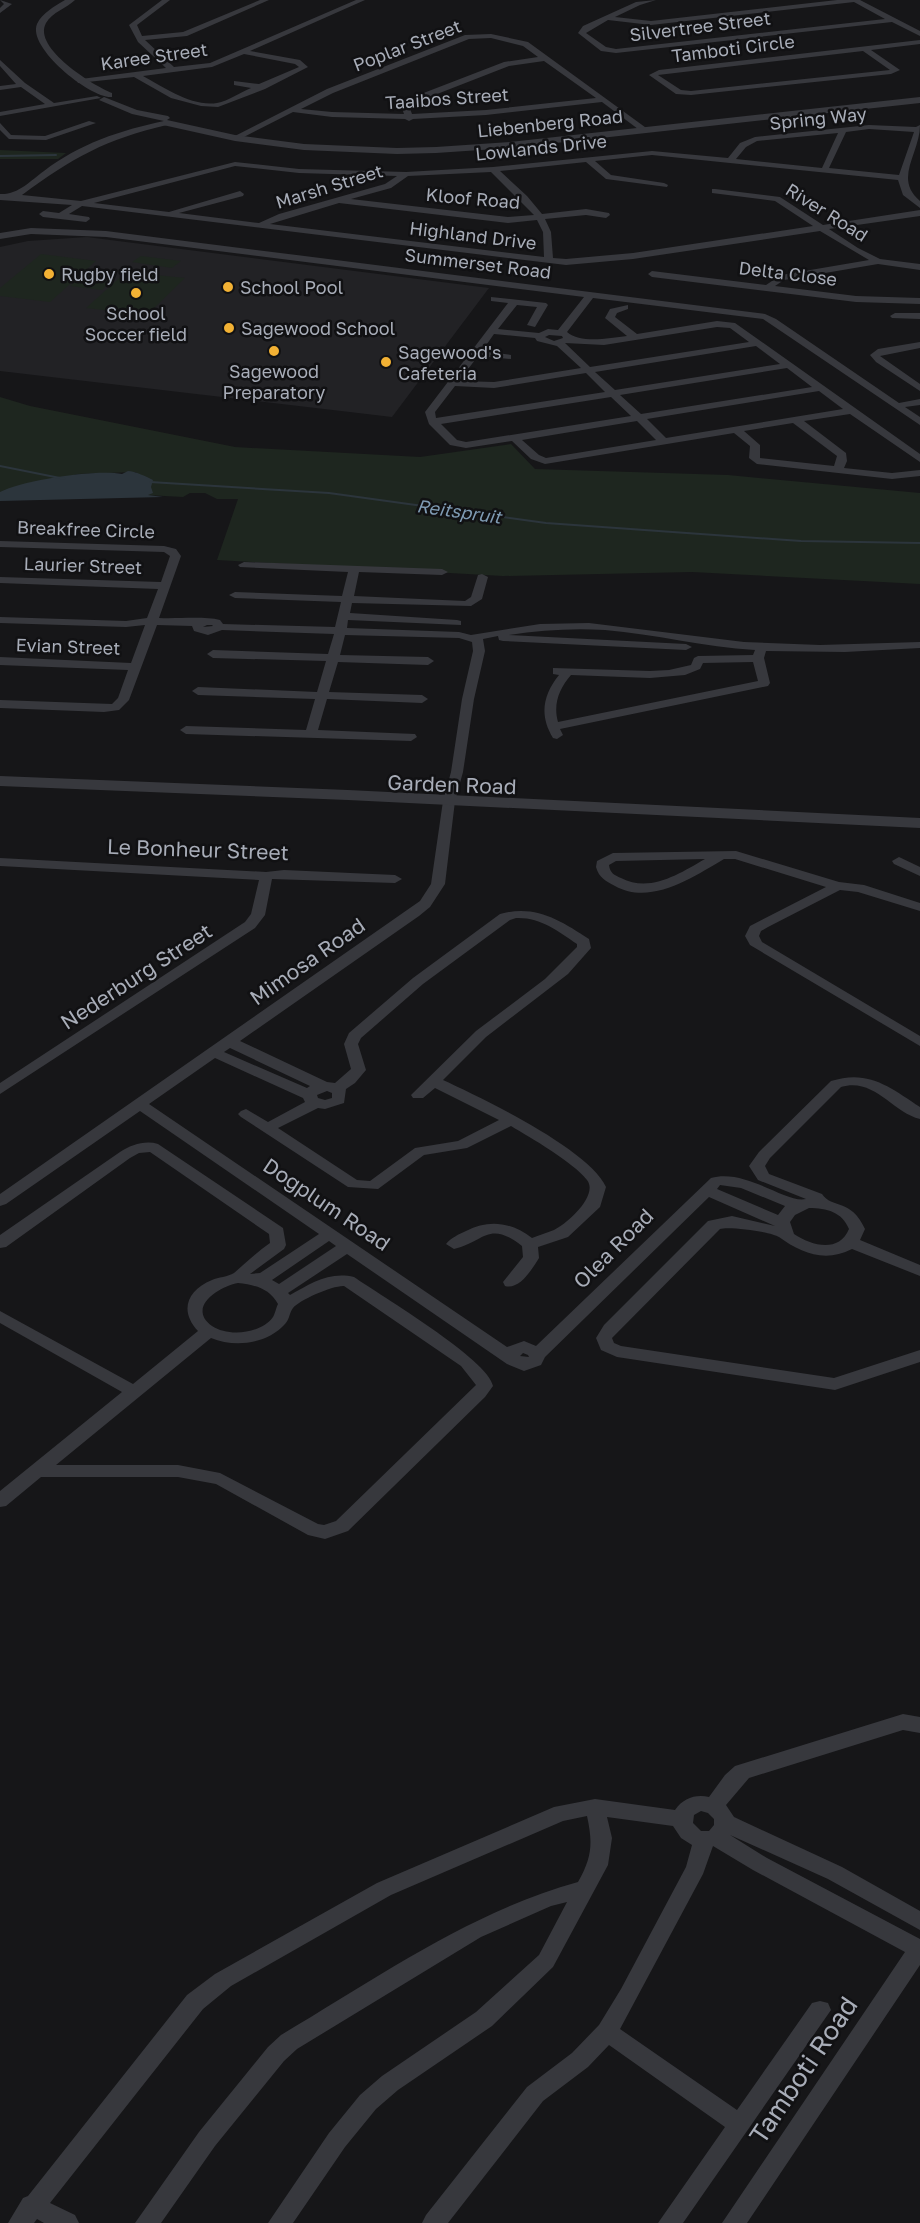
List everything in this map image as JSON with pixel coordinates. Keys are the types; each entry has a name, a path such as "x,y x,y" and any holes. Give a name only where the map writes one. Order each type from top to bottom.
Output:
{"street":[{"path":"0,0 9,4 0,11"},
{"name":"Liebenberg Road","path":"71,0 46,18 40,30 48,48 81,81 104,98 161,120 236,138 304,147 397,151 510,145 920,100"},
{"path":"167,0 134,23 140,38 172,70"},
{"path":"140,38 184,34 266,0"},
{"name":"Karee Street","path":"81,81 212,65 362,0"},
{"path":"609,18 638,3 653,0"},
{"path":"609,18 647,23 855,0 920,34"},
{"name":"Silvertree Street","path":"609,18 586,28 582,33 604,49 616,51 893,20"},
{"name":"Poplar Street","path":"236,138 367,75 468,37 491,36 520,42 547,58 645,130"},
{"name":"Tamboti Circle","path":"866,49 896,70 691,93 679,92 653,75 920,42"},
{"path":"136,75 174,96 208,105 223,104 303,68 304,65 244,52"},
{"path":"409,119 405,105 411,100 507,63 547,58"},
{"path":"0,62 22,85 53,106"},
{"path":"237,83 262,87"},
{"path":"0,88 22,85"},
{"path":"0,114 104,98"},
{"name":"Taaibos Street","path":"293,110 342,117 409,119 603,100"},
{"path":"0,206 74,155 161,120"},
{"path":"0,125 7,136 50,138 92,123"},
{"path":"919,128 902,178 906,194 920,205"},
{"name":"Spring Way","path":"730,161 743,145 750,141 843,129 919,128"},
{"path":"824,171 843,129"},
{"name":"Lowlands Drive","path":"80,204 235,164 298,171 406,174 493,169 652,153 902,178"},
{"path":"586,159 609,177 664,184"},
{"path":"493,169 542,217 549,245 548,261"},
{"name":"Marsh Street","path":"260,226 282,216 394,184 406,174"},
{"name":"River Road","path":"715,191 772,197 855,250 878,261 920,267"},
{"path":"167,214 240,194"},
{"name":"Highland Drive","path":"0,195 548,261 584,262 920,213"},
{"name":"Kloof Road","path":"338,200 508,220 586,212 606,215"},
{"path":"61,216 80,204"},
{"path":"34,220 39,212 86,219"},
{"name":"Summerset Road","path":"0,236 31,231 106,234 591,294 769,319 920,422"},
{"path":"769,287 781,278 878,261"},
{"name":"Delta Close","path":"652,274 868,300 920,301"},
{"path":"563,338 591,294"},
{"path":"494,299 543,305 532,325"},
{"path":"515,301 430,412 429,416 433,422 454,443 460,445 514,438 822,388"},
{"path":"626,307 613,311 610,318 635,337"},
{"path":"895,316 920,316"},
{"path":"681,321 690,328"},
{"path":"490,331 540,336 549,333 563,338 597,342 690,328 732,325 920,459"},
{"path":"563,338 588,371 665,442"},
{"path":"453,383 494,385 760,343"},
{"path":"920,345 881,351 875,355 920,388"},
{"path":"473,353 508,357"},
{"path":"433,422 790,365"},
{"path":"903,375 920,373"},
{"path":"897,406 920,402"},
{"path":"514,438 535,457 545,461 853,410"},
{"path":"797,421 842,455 843,459 838,470"},
{"path":"737,430 755,446 754,458 757,461 899,476 920,473"},
{"name":"Breakfree Circle","path":"0,544 172,551 176,556 148,624 136,667 123,700 110,708 0,704"},
{"path":"244,565 442,572"},
{"path":"311,733 344,616 354,568"},
{"path":"235,595 472,604 476,599 482,577"},
{"name":"Laurier Street","path":"0,580 165,586"},
{"path":"344,616 457,623"},
{"path":"0,620 199,626 213,621 219,623 220,627 340,630 761,652 850,654 920,652"},
{"name":"Mimosa Road","path":"0,1201 424,904 438,884 448,804 457,772 468,699 479,651 480,643 475,637"},
{"path":"761,652 764,682 555,731 549,715 551,693 563,671 645,674 686,671 696,667 698,660 761,652 920,645"},
{"path":"213,654 428,661"},
{"name":"Evian Street","path":"0,661 136,667"},
{"path":"198,692 422,699"},
{"path":"186,730 411,737"},
{"name":"Garden Road","path":"0,780 270,792 346,800 920,823"},
{"path":"722,855 664,883 642,890 626,887 610,878 602,870 602,864 613,857 722,855 751,858 838,886 859,888 920,907"},
{"path":"899,861 920,872"},
{"name":"Le Bonheur Street","path":"0,862 266,876 284,874 395,879"},
{"name":"Nederburg Street","path":"0,1090 250,925 258,915 266,876"},
{"path":"838,886 763,924 752,934 753,941 920,1042"},
{"path":"268,1128 312,1099 314,1089 330,1087 359,1070 351,1044 354,1036 417,981 505,917 516,913 534,915 584,942 584,948 568,965 483,1033 418,1095"},
{"path":"213,1052 325,1105 335,1103 341,1097 330,1087 228,1041"},
{"path":"820,1203 816,1197 763,1177 757,1166 764,1155 836,1084 852,1079 868,1083 920,1114"},
{"path":"434,1082 484,1104 511,1120 594,1178 598,1187 594,1204 562,1233 530,1244"},
{"name":"Dogplum Road","path":"138,1103 489,1343 523,1352"},
{"path":"246,1114 353,1184 368,1187 377,1184 420,1151 462,1145 511,1120"},
{"path":"0,1243 125,1155 135,1149 153,1147 277,1232 278,1245 244,1270 238,1278"},
{"path":"798,1206 731,1182 716,1181 706,1190 783,1226 794,1243 818,1250 842,1247 851,1242 857,1229 850,1214 842,1209 820,1203 798,1206 790,1210 783,1226 772,1232 731,1220 714,1225 610,1329 604,1338 605,1343 610,1349 617,1351 835,1384 920,1356"},
{"name":"Olea Road","path":"523,1352 552,1340 706,1190"},
{"path":"454,1244 479,1229 495,1227 516,1234 530,1244"},
{"path":"260,1280 330,1233"},
{"path":"851,1242 920,1271"},
{"path":"511,1282 531,1258 530,1244"},
{"path":"283,1297 260,1280 238,1278 214,1285 198,1299 195,1308 196,1316 209,1331 234,1338 261,1334 281,1320 283,1297 317,1266 348,1246"},
{"path":"299,1254 317,1266"},
{"path":"40,1471 178,1471 201,1474 220,1479 314,1530 325,1532 342,1526 485,1386 484,1380 467,1362 348,1281 331,1280 283,1297"},
{"path":"0,1316 135,1392"},
{"path":"0,1502 209,1331"},
{"path":"434,2223 535,2094 580,2060 607,2032 629,1996 696,1868 732,1780 742,1772 903,1722 920,1725"},
{"path":"715,1826 696,1838 685,1830 681,1819 682,1814 692,1805 699,1803 715,1826 760,1864 920,1950"},
{"path":"67,2223 25,2214 206,1992 266,1955 384,1889 561,1813 595,1807 681,1819"},
{"path":"280,2223 337,2140 368,2102 386,2087 464,2035 537,1972 552,1953 598,1865 603,1845 595,1807"},
{"path":"715,1826 835,1873 920,1921"},
{"path":"147,2223 207,2139 276,2054 289,2042 474,1931 547,1899 586,1888"},
{"name":"Tamboti Road","path":"734,2223 920,1950"},
{"path":"670,2223 820,2010"},
{"path":"607,2032 740,2124"}],"shaded area":[{"path":"0,150 66,153 58,159 0,159"},
{"name":"Sagewood School","path":"87,237 489,288 392,417 0,371 0,247 28,241"},
{"name":"Rugby field","path":"41,254 96,261 50,302 0,296 0,288"},
{"path":"141,256 181,261 172,268 132,262"},
{"name":"School Soccer field","path":"126,272 185,278 147,315 86,308"},
{"path":"80,277 111,281 102,290 70,286"},
{"name":"Reitspruit","path":"0,397 30,406 235,447 420,457 511,444 535,469 728,475 920,493 920,584 692,572 503,576 217,560 238,499 217,499 205,493 190,493 183,497 146,495 136,472 78,474 0,494"},
{"path":"128,471 153,480 151,487 153,493 148,495 163,497 0,501 0,492 26,483 78,474 122,474"}],"waterway":[{"path":"0,156 56,155"},
{"name":"Reitspruit","path":"0,466 65,479"},
{"name":"Reitspruit","path":"150,482 329,493 546,523 801,541 920,543"}],"place":[{"name":"Rugby field","path":"49,274"},
{"name":"School Pool","path":"228,287"},
{"name":"School Soccer field","path":"136,293"},
{"name":"Sagewood School","path":"229,328"},
{"name":"Sagewood Preparatory","path":"274,351"},
{"name":"Sagewood's Cafeteria","path":"386,362"}]}
